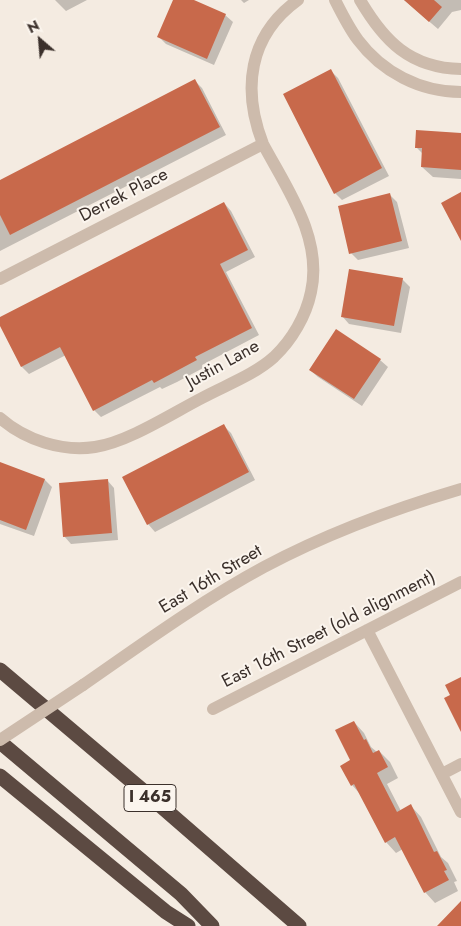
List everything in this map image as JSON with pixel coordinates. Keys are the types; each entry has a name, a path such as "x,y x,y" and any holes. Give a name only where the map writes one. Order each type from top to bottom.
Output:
{"highway":[{"name":"I 465","path":"0,670 299,926"},
{"path":"0,741 181,894 212,926"},
{"path":"0,776 166,912 188,926"}],"street":[{"name":"Justin Lane","path":"0,418 28,436 59,446 79,448 110,443 132,434 265,364 292,336 307,307 311,292 313,260 311,244 304,221 263,144 254,118 251,88 255,59 259,47 271,25 298,0"},
{"path":"335,0 357,38 372,56 388,70 420,85 461,92"},
{"path":"360,0 379,30 398,48 420,61 461,69"},
{"name":"Derrek Place","path":"0,279 263,144"},
{"name":"East 16th Street","path":"0,741 188,613 264,567 340,531 416,503 461,489"},
{"name":"East 16th Street (old alignment)","path":"213,710 461,582"},
{"path":"367,630 461,812"},
{"path":"442,774 461,764"}],"building":[{"path":"173,0 194,0 226,14 207,59 157,37"},
{"path":"404,0 434,0 442,7 429,22"},
{"path":"331,69 382,168 334,194 283,94"},
{"path":"195,79 220,127 10,235 0,215 0,180"},
{"path":"416,130 461,133 461,170 421,167 422,148 415,148"},
{"path":"461,192 461,241 441,203"},
{"path":"390,193 402,241 349,254 338,206"},
{"path":"224,202 248,250 220,264 252,328 195,357 197,360 154,383 152,380 93,411 60,347 21,367 0,326 0,317"},
{"path":"349,269 403,278 394,326 341,317"},
{"path":"336,329 381,359 354,399 309,370"},
{"path":"224,424 249,472 147,525 122,477"},
{"path":"0,462 45,479 26,530 0,520"},
{"path":"108,479 112,533 63,537 59,483"},
{"path":"461,677 461,732 444,698 450,695 445,685"},
{"path":"354,721 373,753 379,750 388,767 377,773 397,812 411,804 434,852 437,851 447,870 444,871 449,880 424,893 395,837 385,843 354,784 351,786 340,766 350,760 335,730"},
{"path":"461,901 461,926 437,926"}]}
